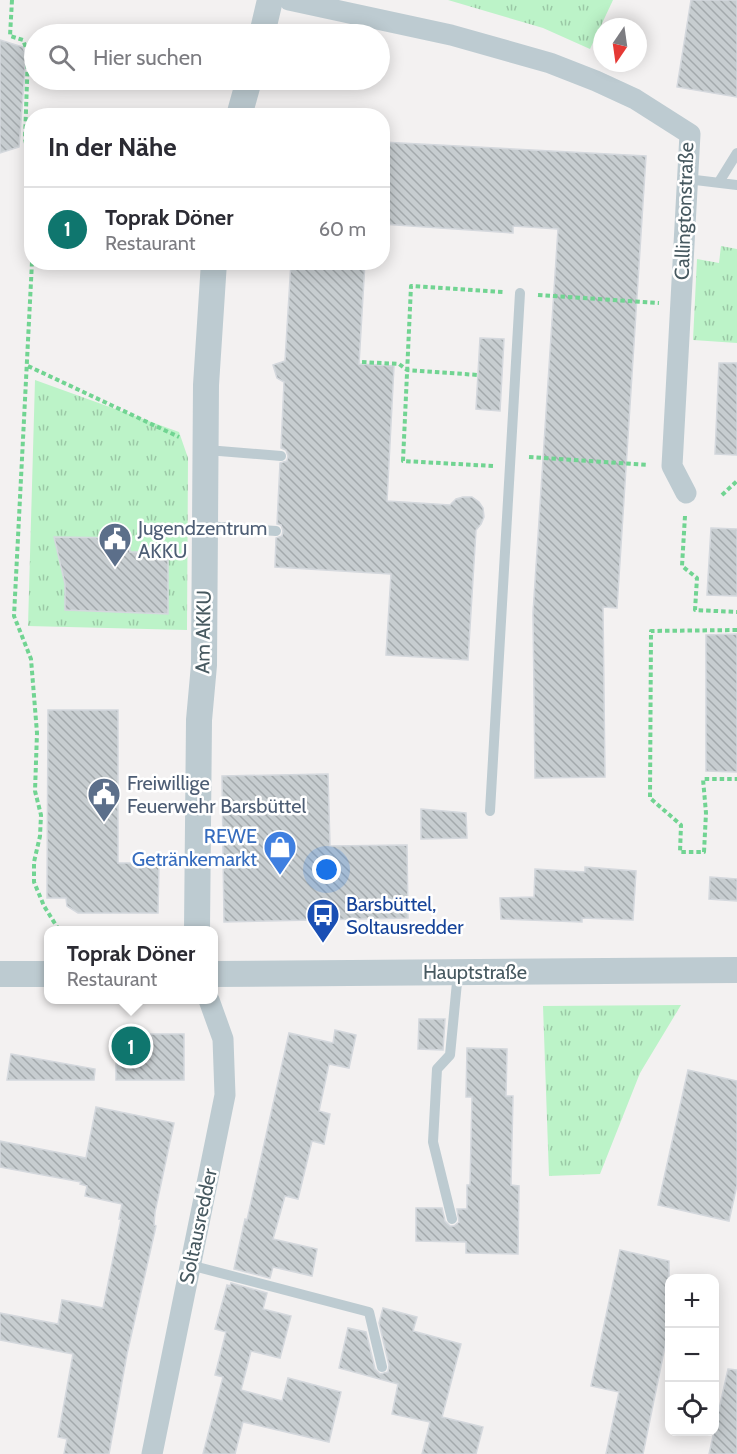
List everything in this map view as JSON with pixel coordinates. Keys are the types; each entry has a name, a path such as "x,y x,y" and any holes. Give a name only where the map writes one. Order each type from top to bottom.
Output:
{"street":[{"path":"264,24 270,0"},
{"name":"Callingtonstraße","path":"289,0 451,34 550,63 635,99 690,134 672,466"},
{"path":"241,108 246,90"},
{"name":"Am AKKU","path":"197,926 199,731 204,665 206,384 213,270"},
{"path":"672,466 686,493"},
{"name":"Hauptstraße","path":"218,974 737,970"},
{"path":"0,974 44,974"},
{"name":"Soltausredder","path":"152,1454 225,1095 223,1038 211,1004"}],"lane":[{"path":"719,182 737,153"},
{"path":"687,179 737,185"},
{"path":"490,811 520,293"},
{"path":"207,450 281,456"},
{"path":"206,526 276,531"},
{"path":"452,1219 433,1142 437,1069 450,1055 458,972"},
{"path":"190,1265 369,1312 382,1367"}],"path":[{"path":"12,0 10,36 23,40 24,43"},
{"path":"26,108 27,90"},
{"path":"32,270 14,616 31,659 38,733 35,790 41,815 40,836 34,862 34,882 44,906 56,926"},
{"path":"672,466 510,461 403,461 411,286 681,304"},
{"path":"362,362 399,364 407,370 478,375"},
{"path":"28,366 207,450"},
{"path":"722,495 737,481"},
{"path":"686,493 682,566 697,578 695,610 737,612"},
{"path":"737,630 651,631 650,798 681,825 680,852 704,852 706,813 703,779 737,779"}],"green space":[{"path":"448,0 613,0 605,18 593,18 593,43 590,49 543,28"},
{"path":"721,246 737,249 737,343 693,340 697,259 719,263"},
{"path":"35,380 179,432 188,458 187,630 28,626"},
{"path":"681,1005 640,1073 600,1174 549,1176 543,1006"}],"building":[{"path":"691,0 737,0 737,97 677,87"},
{"path":"0,40 23,47 24,83 19,147 0,153"},
{"path":"390,142 646,156 617,608 603,607 605,777 535,778 533,613 558,229 513,226 513,233 390,225"},
{"path":"291,270 365,270 359,364 394,366 387,501 450,505 456,499 472,497 483,508 484,517 476,530 468,660 386,655 391,574 275,567 276,538 282,536 283,531 281,525 277,524 280,463 287,461 288,456 286,450 281,448 284,382 277,378 273,365 285,361"},
{"path":"480,338 504,339 500,411 476,409"},
{"path":"719,363 737,363 737,455 715,454"},
{"path":"711,528 737,529 737,596 707,595"},
{"name":"Jugendzentrum AKKU","path":"54,537 130,538 130,552 168,552 168,614 65,610 65,584"},
{"path":"737,634 737,772 706,771 706,635"},
{"path":"48,710 118,710 118,863 159,863 158,913 78,913 67,906 66,898 47,898"},
{"path":"328,774 330,846 407,845 408,918 224,922 222,776"},
{"path":"421,809 466,813 467,838 421,839"},
{"path":"585,867 636,871 633,920 582,918 582,922 501,919 500,898 534,897 535,869 585,872"},
{"path":"710,877 737,879 737,901 709,899"},
{"path":"419,1019 445,1019 443,1050 418,1049"},
{"path":"335,1030 356,1035 349,1068 329,1064 319,1111 330,1114 324,1144 312,1141 298,1199 285,1196 273,1239 317,1249 312,1276 273,1267 270,1278 234,1269 289,1033 333,1043"},
{"path":"116,1034 184,1034 184,1080 116,1080"},
{"path":"467,1048 507,1049 506,1096 513,1096 511,1185 519,1186 518,1254 466,1253 466,1242 416,1241 416,1208 442,1208 445,1221 450,1226 459,1222 457,1209 467,1209 467,1185 470,1185 472,1097 466,1097"},
{"path":"11,1054 95,1069 94,1080 7,1080"},
{"path":"688,1070 737,1081 737,1185 729,1221 658,1205"},
{"path":"96,1107 174,1123 155,1212 154,1225 156,1226 127,1354 109,1454 64,1454 67,1439 58,1437 73,1354 0,1340 0,1313 58,1324 62,1300 103,1308 122,1204 85,1196 87,1186 80,1184 81,1182 0,1167 0,1141 86,1158"},
{"path":"620,1250 669,1261 669,1274 665,1274 665,1347 643,1454 606,1454 619,1392 591,1386"},
{"path":"231,1283 267,1293 263,1309 291,1316 280,1358 251,1351 241,1390 282,1401 288,1378 341,1392 329,1442 243,1422 235,1454 203,1454 223,1377 215,1375 226,1332 215,1329 227,1285 230,1286"},
{"path":"383,1308 417,1317 413,1331 461,1344 442,1417 483,1427 476,1454 422,1454 430,1422 392,1414 398,1384 339,1368 348,1328 366,1332 375,1369 380,1374 388,1372 389,1365 379,1323"},
{"path":"728,1369 737,1370 737,1454 709,1454 713,1436 719,1436 719,1409"}],"place":[{"name":"Jugendzentrum AKKU","path":"115,568"},
{"name":"Freiwillige Feuerwehr Barsbüttel","path":"104,823"},
{"name":"REWE Getränkemarkt","path":"280,876"},
{"name":"Barsbüttel, Soltausredder","path":"323,944"},
{"name":"Toprak Döner","path":"131,1046"}]}
